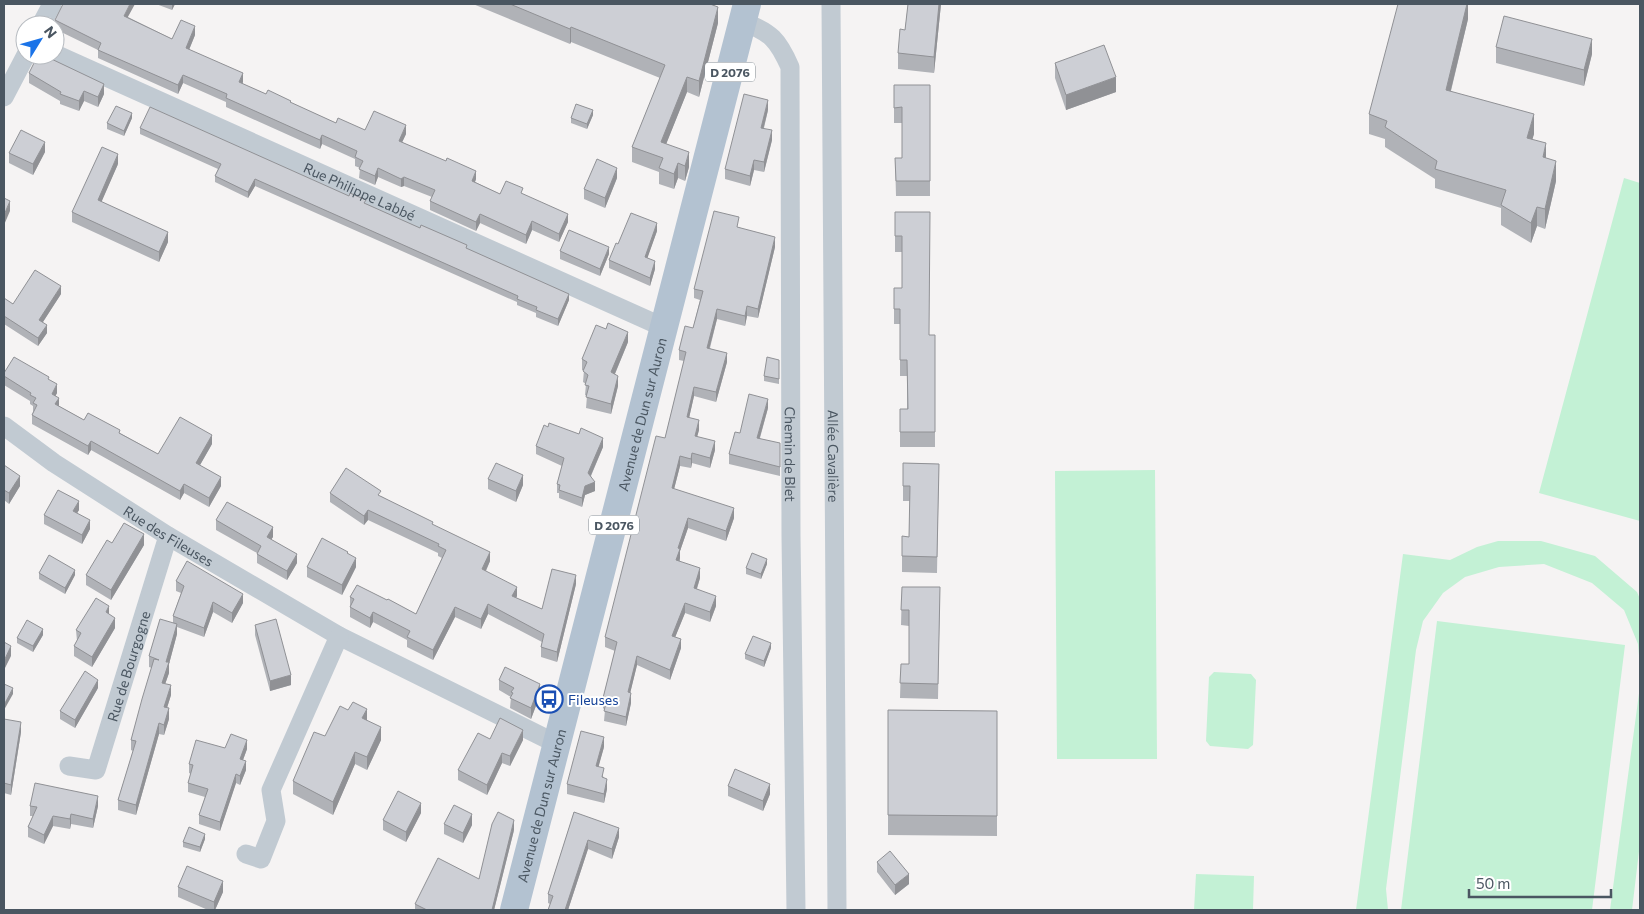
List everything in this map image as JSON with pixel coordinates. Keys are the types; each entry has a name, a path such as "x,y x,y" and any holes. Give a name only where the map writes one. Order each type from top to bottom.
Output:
{"main road":[{"name":"Avenue de Dun sur Auron","path":"514,910 745,13"}],"street":[{"name":"Allée Cavalière","path":"831,4 837,910"},
{"name":"Chemin de Blet","path":"745,13 766,31 782,50 790,68 791,536 796,910"},
{"name":"Rue Philippe Labbé","path":"65,58 665,328"},
{"path":"4,97 21,65"},
{"name":"Rue des Fileuses","path":"4,426 54,463 168,536 338,636 557,744"},
{"name":"Rue de Bourgogne","path":"69,766 96,770 168,536"},
{"path":"246,854 261,859 276,821 271,790 338,636"}],"green space":[{"path":"1624,178 1640,183 1640,521 1539,493"},
{"path":"1155,470 1157,759 1057,759 1055,471"},
{"path":"1498,541 1541,541 1595,556 1637,592 1640,599 1640,667 1638,644 1624,610 1592,583 1544,564 1499,567 1465,577 1443,593 1423,621 1416,650 1386,889 1388,910 1356,910 1403,554 1450,560 1477,547"},
{"path":"1437,621 1625,645 1592,910 1401,910"},
{"path":"1214,672 1251,674 1256,680 1253,745 1248,749 1210,746 1206,741 1209,677"},
{"path":"1640,686 1640,843 1632,910 1610,910"},
{"path":"1196,874 1254,876 1253,910 1194,910"}],"building":[{"path":"63,4 130,4 124,16 172,39 181,20 195,26 186,48 243,73 239,82 266,94 268,90 336,123 338,118 365,130 374,111 406,125 399,141 446,161 447,158 476,171 472,181 500,194 506,181 523,188 521,193 568,214 559,234 532,221 526,235 480,214 476,222 430,201 435,190 404,177 401,179 378,168 375,176 359,169 363,161 355,157 357,151 322,135 320,140 226,98 227,94 183,75 178,85 98,50 101,43 65,25 65,15 58,15"},
{"path":"510,4 710,4 718,7 699,81 687,77 661,142 689,152 685,166 678,163 674,174 659,168 663,158 632,147 665,65"},
{"path":"908,4 939,4 934,57 898,53 900,29 905,30"},
{"path":"1398,4 1467,4 1446,90 1534,114 1527,138 1546,143 1543,157 1556,161 1545,209 1537,207 1531,223 1501,205 1506,190 1435,169 1437,161 1385,127 1387,121 1369,114"},
{"path":"1504,16 1592,39 1584,70 1496,47"},
{"path":"1104,45 1116,77 1066,95 1055,63"},
{"path":"33,65 64,65 104,84 98,97 84,91 79,101 60,94 61,92 29,73"},
{"path":"894,85 930,85 930,181 896,181 895,158 902,158 902,107 894,108"},
{"path":"744,94 768,100 761,128 772,130 764,162 754,160 750,176 725,169"},
{"path":"576,104 593,110 587,124 571,118"},
{"path":"116,106 132,113 124,131 107,123"},
{"path":"150,107 349,196 350,193 366,200 364,203 420,228 421,225 467,245 466,248 569,294 558,319 536,310 537,307 517,299 518,296 255,179 248,192 215,176 221,164 140,128"},
{"path":"21,130 45,142 33,164 9,153"},
{"path":"102,147 118,154 98,200 168,232 159,252 72,212"},
{"path":"597,159 617,168 605,198 584,189"},
{"path":"4,198 10,201 4,215"},
{"path":"714,211 739,217 737,227 775,237 758,309 747,306 745,316 717,309 707,348 727,353 716,392 694,387 687,417 699,420 695,436 715,441 710,458 692,453 691,459 680,456 672,488 734,508 726,531 688,518 676,560 700,568 694,588 716,596 710,612 685,603 672,636 681,639 670,670 637,656 628,692 631,693 626,717 604,711 606,703 603,698 617,642 605,637 656,436 665,438 686,352 679,350 685,326 693,328 703,291 694,289"},
{"path":"895,212 930,212 929,335 935,335 935,432 900,432 900,409 908,409 907,360 900,360 900,309 894,309 894,288 902,288 902,236 895,236"},
{"path":"631,213 657,223 645,257 655,261 650,278 609,260"},
{"path":"569,230 609,247 600,269 560,251"},
{"path":"35,270 61,286 39,320 47,325 38,338 4,316 4,298 13,304"},
{"path":"608,323 628,332 611,372 618,376 611,404 586,397 589,386 585,385 588,375 583,371 587,362 582,359 596,325 606,329"},
{"path":"14,357 49,377 48,379 57,384 52,394 59,398 55,404 84,420 88,413 120,430 119,433 158,454 180,417 212,435 196,463 221,477 209,498 184,484 180,491 91,441 88,446 32,415 37,405 33,403 36,398 4,376"},
{"path":"767,357 779,360 779,379 764,376"},
{"path":"749,394 768,399 757,438 780,443 780,467 729,454 735,432 740,433"},
{"path":"549,423 579,434 581,428 603,438 588,473 595,482 585,486 582,498 559,490 560,485 557,484 564,458 536,446 544,425 548,427"},
{"path":"496,463 523,475 516,491 488,479"},
{"path":"903,463 939,464 937,557 902,556 902,536 909,537 910,486 903,486"},
{"path":"4,465 20,476 9,493 4,490"},
{"path":"346,468 381,491 378,495 490,552 482,569 517,587 512,596 542,609 552,569 576,575 557,652 541,647 544,634 488,604 481,619 455,607 433,650 407,637 410,631 373,612 370,618 350,607 354,599 350,597 357,585 416,614 446,550 438,546 439,544 368,510 364,516 330,493"},
{"path":"58,490 79,501 73,511 90,520 82,535 44,515"},
{"path":"227,502 273,527 267,537 297,554 287,571 257,554 261,546 216,520"},
{"path":"124,523 144,534 111,590 86,575 107,540 112,543"},
{"path":"322,538 356,558 342,585 307,567"},
{"path":"752,553 767,559 761,574 746,568"},
{"path":"49,555 75,570 65,588 39,573"},
{"path":"187,561 243,594 232,613 213,602 204,628 173,616 184,586 176,581"},
{"path":"902,587 940,587 938,684 900,683 901,664 909,664 909,610 901,610"},
{"path":"96,598 109,606 106,612 115,618 92,657 74,646 81,633 76,630"},
{"path":"160,619 177,624 166,662 169,662 162,683 171,685 164,707 169,708 164,725 159,723 136,805 118,800 136,741 131,740 142,699 154,659 159,660 149,656"},
{"path":"276,619 291,675 270,681 255,625"},
{"path":"27,620 43,629 33,646 17,638"},
{"path":"753,636 771,643 764,661 745,654"},
{"path":"4,642 11,646 4,661"},
{"path":"505,667 540,684 531,708 510,698 514,688 499,680"},
{"path":"85,671 98,680 75,720 60,711"},
{"path":"4,684 13,688 4,705"},
{"path":"353,702 367,709 362,718 381,727 367,757 355,752 333,802 293,781 314,732 325,736 340,706 348,710"},
{"path":"888,710 997,711 997,816 888,815"},
{"path":"500,718 523,730 510,756 502,753 487,785 458,770 478,733 490,739"},
{"path":"4,719 21,722 11,785 4,783"},
{"path":"581,731 604,737 596,766 604,768 602,777 607,779 604,794 567,784"},
{"path":"231,734 247,740 240,759 246,761 240,776 236,774 220,822 199,815 208,789 188,783 193,765 189,764 196,740 225,748"},
{"path":"735,769 770,784 763,801 728,786"},
{"path":"35,783 98,796 93,819 71,814 70,819 53,816 44,835 28,827 37,807 30,806"},
{"path":"398,791 421,803 406,832 383,820"},
{"path":"454,805 472,814 463,833 444,824"},
{"path":"498,812 514,820 492,910 427,910 415,904 438,858 479,879 492,824"},
{"path":"574,812 619,828 612,849 588,840 565,910 548,910 553,896 548,894"},
{"path":"189,827 205,834 200,847 183,842"},
{"path":"890,851 909,874 895,885 877,862"},
{"path":"187,866 223,881 214,902 178,887"}],"place":[{"name":"Fileuses","path":"549,699"}]}
